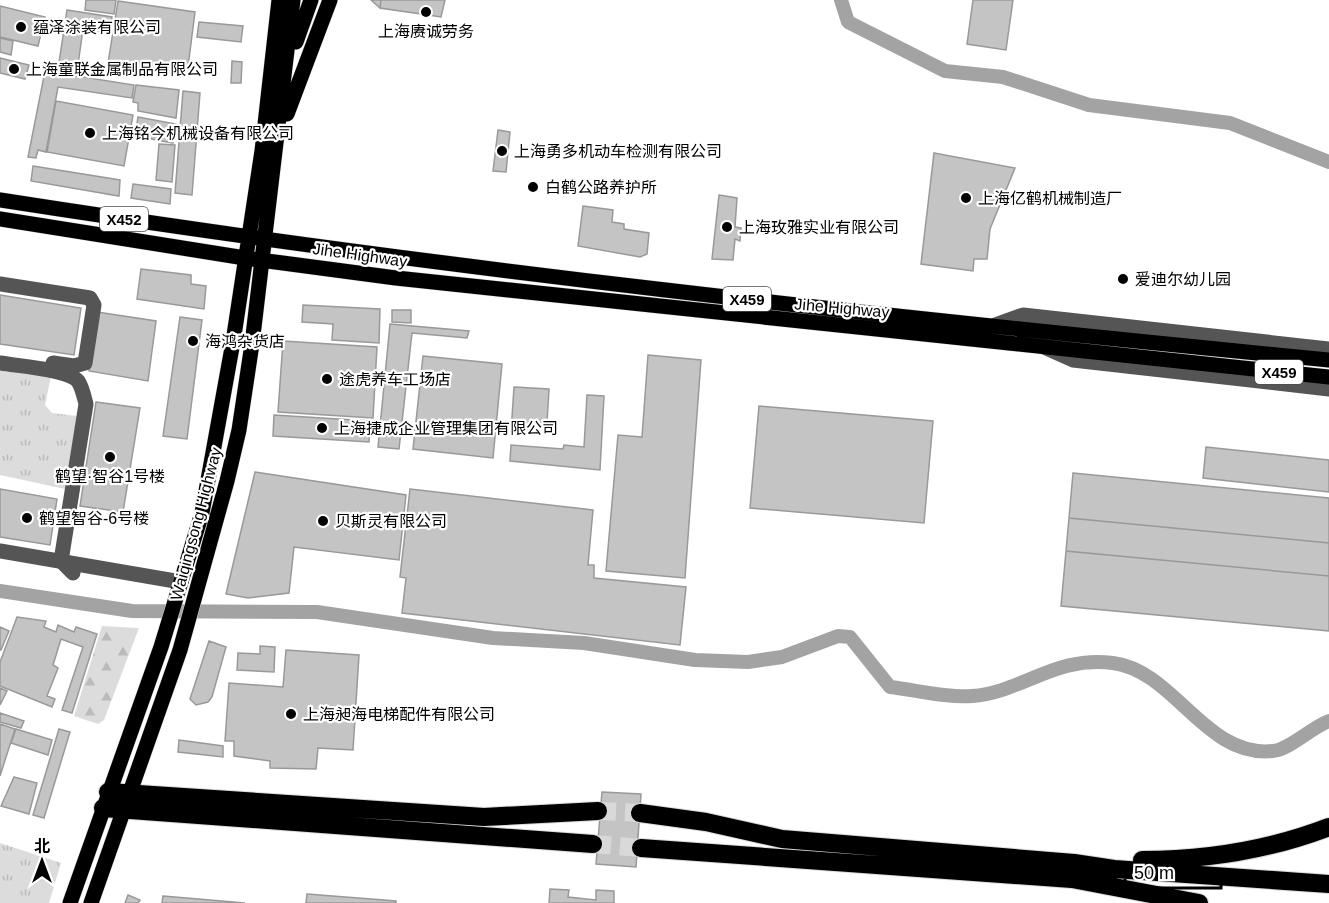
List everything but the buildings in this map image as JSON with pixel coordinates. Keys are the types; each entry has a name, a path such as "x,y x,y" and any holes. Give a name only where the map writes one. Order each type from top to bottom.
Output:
{"highway":[{"path":"106,800 593,844"},
{"path":"125,802 484,817 598,811"},
{"path":"640,813 706,822 782,839 1073,871 1199,903"},
{"path":"1073,871 1245,852 1290,842 1329,827"},
{"path":"641,848 1073,871 1114,869 1307,887 1329,894"},
{"path":"1307,887 1329,884"}],"main road":[{"name":"Waiqingsong Highway","path":"70,903 160,647 202,513 233,342 262,145 279,0"},
{"name":"Waiqingsong Highway","path":"91,903 180,650 195,602 239,430 279,140 293,0"},
{"name":"Waiqingsong Highway","path":"262,145 311,0"},
{"name":"Waiqingsong Highway","path":"279,140 330,0"},
{"name":"X452","path":"0,200 247,238"},
{"name":"X452","path":"0,219 245,258"},
{"name":"Jihe Highway","path":"247,238 736,298 995,325 1233,345 1329,360"},
{"name":"Jihe Highway","path":"245,258 396,278 733,316 1041,345 1228,373 1329,377"}],"lane":[{"path":"0,284 90,298 94,305 85,363 74,366 0,354"},
{"path":"1233,345 1329,349"},
{"path":"0,363 63,373 77,380 81,389 86,404 70,566"},
{"path":"70,566 69,547 92,391 74,366"},
{"path":"1228,373 1329,389"},
{"path":"0,551 179,590"},
{"path":"0,561 70,566"}],"green space":[{"path":"0,367 51,376 45,405 52,413 77,416 65,489 0,475"},
{"path":"102,626 139,628 104,720 98,724 74,716"},
{"path":"0,843 61,863 49,903 0,903"}],"waterway":[{"path":"841,0 848,22 945,71 1003,77 1089,105 1230,123 1329,162"},
{"path":"0,591 132,611 317,612 493,638 584,643 695,660 748,662 782,657 838,636 850,637 890,687 941,695 972,696 990,693 1073,664 1113,663 1135,669 1155,681 1209,728 1228,741 1249,750 1279,750 1329,721"}],"tunnel":[{"path":"598,811 640,813"},
{"path":"593,844 641,848"}],"place":[{"name":"上海赓诚劳务","path":"426,12"},
{"name":"蕴泽涂装有限公司","path":"21,27"},
{"name":"上海童联金属制品有限公司","path":"14,69"},
{"name":"上海铭今机械设备有限公司","path":"90,133"},
{"name":"上海勇多机动车检测有限公司","path":"502,151"},
{"name":"白鹤公路养护所","path":"533,187"},
{"name":"上海亿鹤机械制造厂","path":"966,198"},
{"name":"上海玫雅实业有限公司","path":"727,227"},
{"name":"爱迪尔幼儿园","path":"1123,279"},
{"name":"海鸿杂货店","path":"193,341"},
{"name":"途虎养车工场店","path":"327,379"},
{"name":"上海捷成企业管理集团有限公司","path":"322,428"},
{"name":"鹤望·智谷1号楼","path":"110,457"},
{"name":"鹤望智谷-6号楼","path":"27,518"},
{"name":"贝斯灵有限公司","path":"323,521"},
{"name":"上海昶海电梯配件有限公司","path":"291,714"}]}
